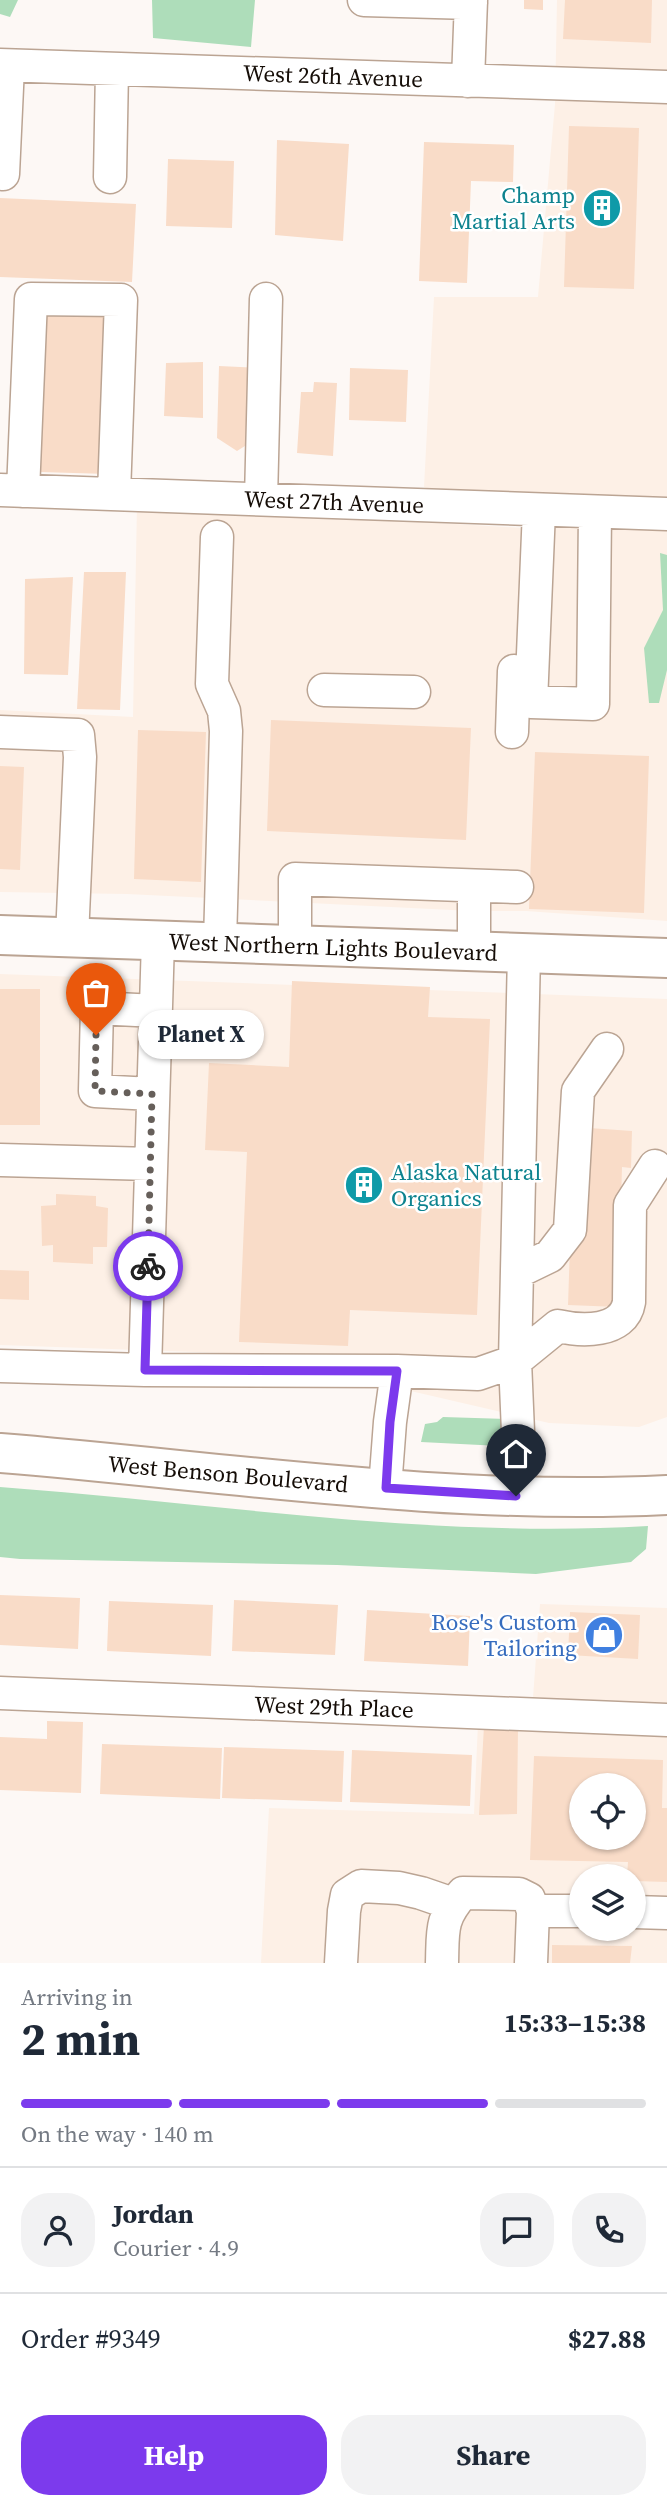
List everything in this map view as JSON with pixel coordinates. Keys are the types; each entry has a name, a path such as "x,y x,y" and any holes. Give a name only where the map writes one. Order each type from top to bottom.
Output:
{"main road":[{"name":"West Northern Lights Boulevard","path":"0,935 667,958"},
{"name":"West Benson Boulevard","path":"0,1453 386,1488 516,1496 667,1495"}],"street":[{"path":"364,0 471,2 468,81"},
{"path":"3,174 4,66"},
{"name":"West 26th Avenue","path":"4,66 667,87"},
{"path":"110,177 112,69"},
{"path":"12,490 31,299 121,300 114,494"},
{"path":"261,499 266,299"},
{"name":"West 27th Avenue","path":"12,490 667,514"},
{"path":"529,509 531,702 593,704 595,512"},
{"path":"512,732 529,509"},
{"path":"217,537 212,684 224,711 226,730 220,942"},
{"path":"324,690 414,692"},
{"path":"0,732 78,735 80,757 72,937"},
{"path":"295,945 295,879 517,887"},
{"path":"474,886 474,952"},
{"path":"145,1370 158,940"},
{"path":"516,1496 515,1361 524,953"},
{"path":"152,1094 95,1091 97,1008 156,1011"},
{"path":"517,1272 550,1256 570,1230 578,1091 607,1049"},
{"path":"0,1160 151,1164"},
{"path":"0,1366 478,1374 515,1361 558,1326 583,1331 615,1324 628,1308 630,1205 655,1166"},
{"path":"386,1488 390,1422 397,1371"},
{"name":"West 29th Place","path":"0,1693 667,1720"},
{"path":"341,1963 347,1895 361,1886 421,1892 453,1904"},
{"path":"442,1963 443,1930 449,1909 463,1893 519,1894 529,1899 533,1911 531,1963"},
{"path":"533,1911 569,1912"},
{"path":"646,1912 667,1913"}],"shaded area":[{"path":"557,0 667,0 667,921 526,911 472,911 127,894 0,892 0,710 133,717 137,505 541,529 424,487 434,297 538,297 555,104"},
{"path":"0,974 667,999 667,1417 639,1427 549,1423 251,1354 0,1345"},
{"path":"540,1604 667,1608 667,1963 261,1963 269,1808 474,1814 478,1723 531,1724"}],"green space":[{"path":"0,0 18,0 10,17 0,14"},
{"path":"152,0 255,0 251,47 153,38"},
{"path":"660,553 667,555 667,670 659,703 649,703 644,648 663,610"},
{"path":"443,1417 507,1419 507,1434 500,1446 421,1442 425,1424 437,1422"},
{"path":"0,1487 405,1524 567,1529 648,1526 646,1549 631,1562 536,1574 337,1565 20,1559 0,1557"}],"building":[{"path":"524,0 543,0 543,10 524,9"},
{"path":"565,0 652,0 651,43 563,39"},
{"name":"Champ Martial Arts","path":"569,126 639,128 634,289 564,287"},
{"path":"277,140 349,144 343,241 275,235"},
{"path":"424,142 514,145 513,182 471,181 467,283 419,281"},
{"path":"168,159 234,161 232,228 166,226"},
{"path":"0,198 136,204 132,282 0,277"},
{"path":"44,309 111,311 107,474 40,472"},
{"path":"203,362 203,418 164,416 166,363"},
{"path":"219,366 262,368 259,437 237,451 217,438"},
{"path":"350,368 408,370 406,422 349,420"},
{"path":"314,382 337,383 333,456 297,453 301,392 313,392"},
{"path":"84,572 126,572 120,710 77,709"},
{"path":"73,577 68,675 24,674 25,579"},
{"path":"271,720 471,728 466,840 267,831"},
{"path":"138,730 206,732 201,882 134,879"},
{"path":"535,752 649,756 644,913 529,909"},
{"path":"0,766 24,767 20,870 0,869"},
{"name":"Alaska Natural Organics","path":"292,981 430,987 428,1017 490,1019 477,1315 350,1310 348,1346 239,1342 247,1152 205,1150 209,1063 289,1067"},
{"path":"0,989 40,989 40,1125 0,1125"},
{"path":"589,1128 632,1131 631,1168 622,1167 618,1307 568,1305 570,1246 579,1247 581,1196"},
{"path":"56,1194 96,1196 96,1206 108,1208 107,1247 93,1247 93,1264 53,1262 53,1245 42,1246 41,1206 56,1205"},
{"path":"0,1270 29,1271 29,1300 0,1299"},
{"path":"0,1595 80,1598 78,1649 0,1645"},
{"path":"234,1600 338,1605 335,1655 232,1651"},
{"path":"109,1601 213,1605 211,1656 107,1651"},
{"path":"367,1610 470,1616 468,1666 364,1661"},
{"name":"Rose's Custom Tailoring","path":"570,1612 640,1615 638,1659 568,1655"},
{"path":"47,1721 83,1722 81,1793 0,1790 0,1737 47,1739"},
{"path":"484,1726 518,1728 517,1814 479,1815"},
{"path":"102,1744 222,1748 220,1799 100,1794"},
{"path":"224,1747 344,1751 342,1802 222,1798"},
{"path":"352,1750 472,1755 470,1806 350,1802"},
{"path":"534,1756 663,1760 662,1808 667,1808 667,1882 646,1881 646,1864 530,1860"},
{"path":"552,1945 632,1946 630,1963 552,1963"}],"way so far":[{"path":"96,1035 95,1091 152,1094 148,1266"}],"place":[{"name":"Champ Martial Arts","path":"602,208"},
{"name":"Planet X","path":"96,1035"},
{"name":"Alaska Natural Organics","path":"364,1185"},
{"name":"Rose's Custom Tailoring","path":"604,1635"}],"route":[{"path":"148,1266 145,1370 397,1371 390,1422 386,1488 516,1496"}]}
